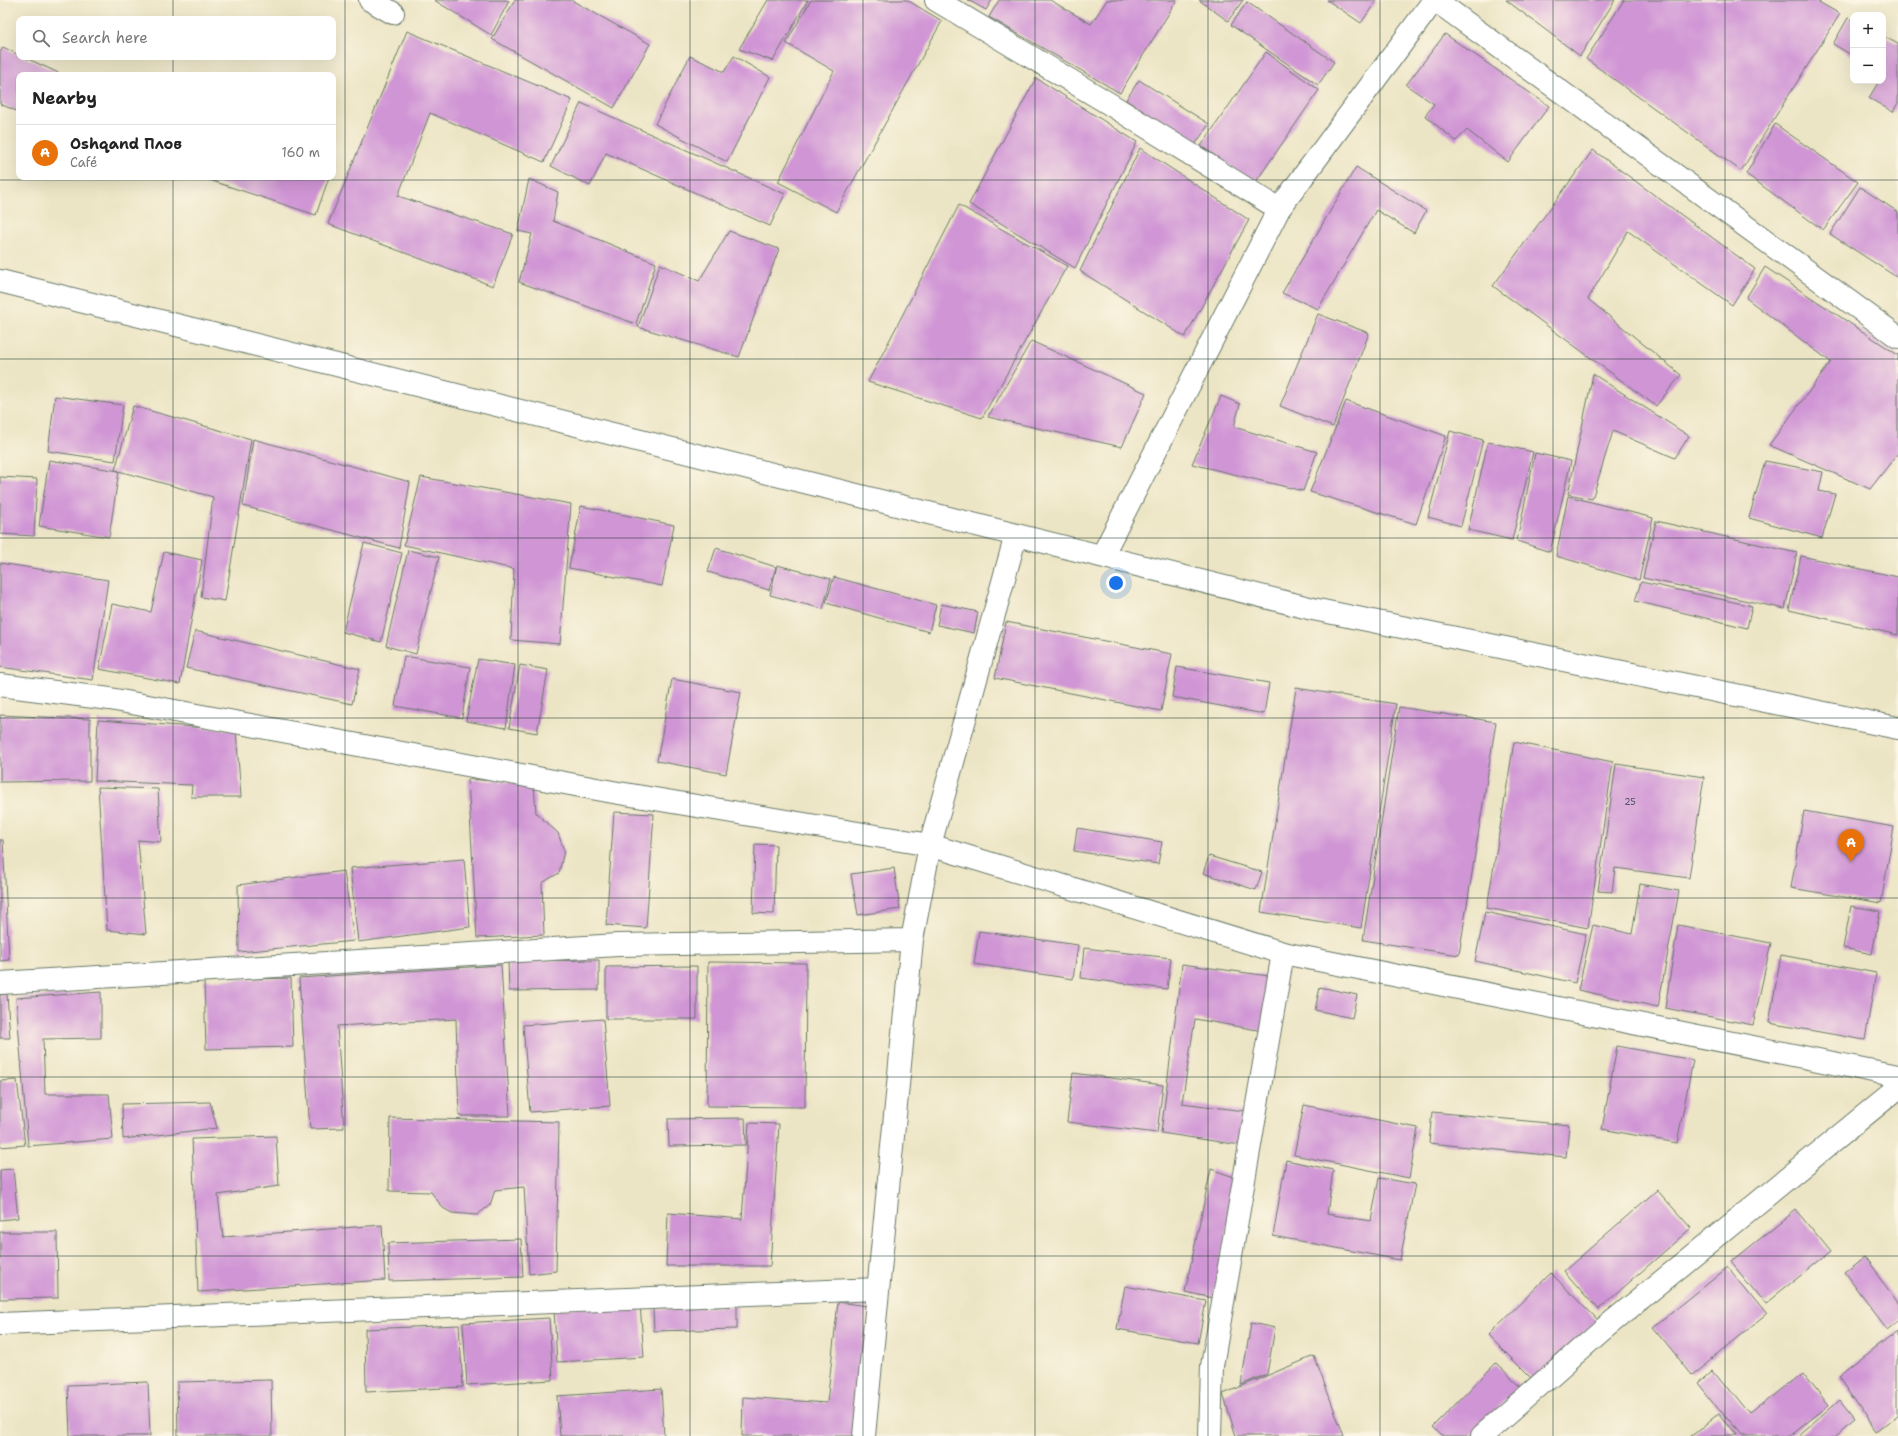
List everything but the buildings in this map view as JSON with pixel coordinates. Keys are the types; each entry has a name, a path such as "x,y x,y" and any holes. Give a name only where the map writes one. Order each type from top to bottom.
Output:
{"street":[{"path":"370,0 393,13"},
{"path":"936,0 1108,103 1279,209"},
{"path":"1102,556 1279,209 1435,0 1898,336"},
{"path":"0,281 1313,609 1898,728"},
{"path":"864,1436 912,940 930,845 1016,535"},
{"path":"0,685 110,699 613,792 930,845 1283,953 1898,1076"},
{"path":"0,983 618,945 912,940"},
{"path":"1210,1436 1212,1366 1283,953"},
{"path":"1482,1436 1601,1331 1898,1088"},
{"path":"0,1324 878,1289"}],"place":[{"name":"Oshqand Плов","path":"1851,862"}]}
